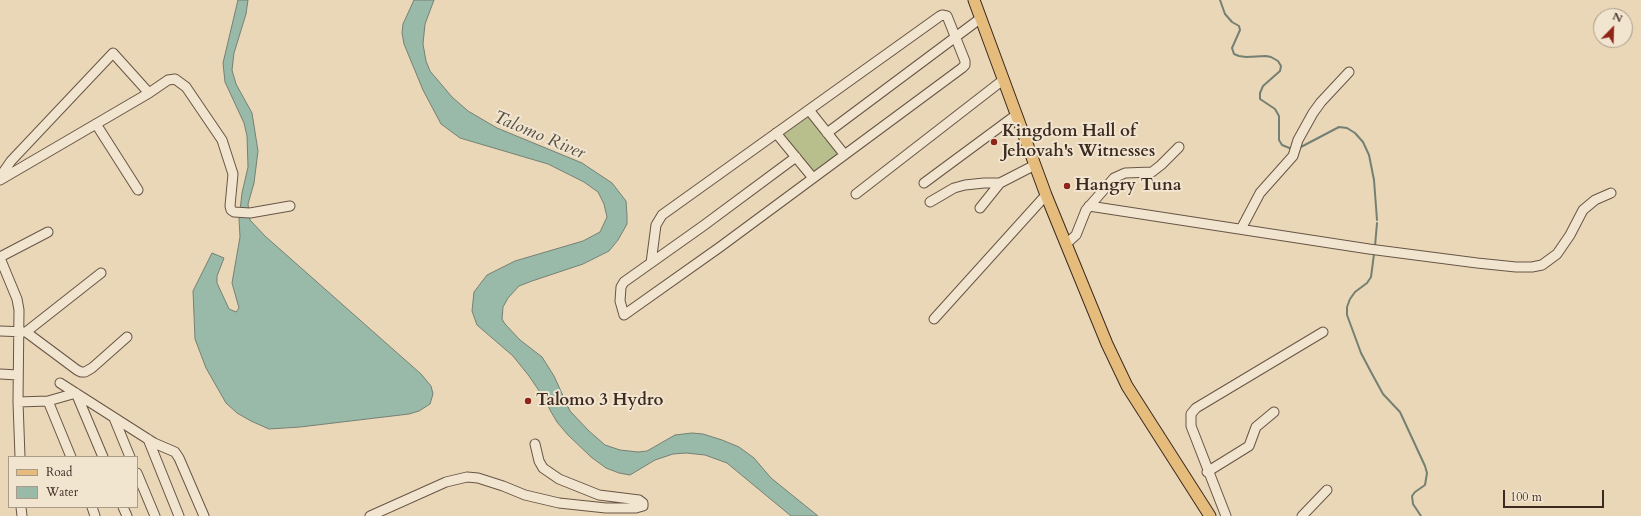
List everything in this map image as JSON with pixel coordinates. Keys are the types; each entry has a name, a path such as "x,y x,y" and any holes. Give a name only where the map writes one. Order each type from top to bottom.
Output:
{"main road":[{"path":"974,0 1046,195 1118,368 1127,386 1210,516"}],"street":[{"path":"650,263 655,231 659,218 940,16 945,15 949,18 965,61 965,65 962,68 813,178 624,314 620,301 621,288 629,278 650,263 796,157"},
{"path":"827,133 981,18"},
{"path":"0,177 11,161 113,53 149,93"},
{"path":"1241,229 1260,193 1293,156 1298,140 1313,113 1349,72"},
{"path":"0,180 172,79 178,80 186,87 222,140 233,174 230,208 232,211 250,213 290,206"},
{"path":"856,194 1004,80"},
{"path":"809,110 844,154"},
{"path":"924,183 1016,115"},
{"path":"96,124 138,190"},
{"path":"776,133 813,178"},
{"path":"1066,244 1076,235 1083,214 1089,206 1118,175 1125,173 1152,172 1179,147"},
{"path":"980,208 1000,183 1035,165"},
{"path":"930,202 954,188 965,185 1000,183"},
{"path":"1089,206 1434,258 1516,267 1532,267 1542,265 1557,254 1564,246 1583,210 1595,200 1611,193"},
{"path":"934,319 1046,195"},
{"path":"20,456 18,375 22,332 18,304 2,273 0,258 48,232"},
{"path":"22,332 101,273"},
{"path":"0,331 22,332 81,372 85,372 92,368 127,337"},
{"path":"1226,516 1191,426 1190,417 1193,411 1323,332"},
{"path":"0,374 18,375"},
{"path":"60,382 148,439 175,452 178,455 204,516"},
{"path":"18,402 48,401 76,393"},
{"path":"76,393 102,456"},
{"path":"48,401 71,456"},
{"path":"1208,472 1249,446 1256,428 1274,412"},
{"path":"114,418 130,456"},
{"path":"148,439 179,516"},
{"path":"370,516 446,482 467,477 478,478 525,495 559,503 606,508 636,508 643,506 643,503 639,500 599,495 559,479 543,468 539,461 534,444"},
{"path":"138,475 155,516"},
{"path":"1302,516 1327,490"}],"green space":[{"path":"807,115 839,154 813,173 781,135"}],"water":[{"path":"238,0 248,0 246,14 234,53 232,70 236,84 252,113 258,151 254,183 248,204 250,220 265,236 421,374 431,386 433,394 430,404 419,411 409,414 300,427 269,429 237,413 226,403 206,368 195,339 193,291 212,253 224,258 217,276 217,283 229,309 236,312 239,308 232,283 240,237 239,219 242,193 248,167 247,136 244,123 225,82 223,63"},
{"path":"414,0 434,0 425,24 423,44 426,61 430,71 452,97 468,111 497,128 582,163 612,183 626,201 627,224 618,240 609,251 583,264 519,286 508,298 503,307 502,319 505,324 520,340 542,357 554,376 570,411 605,445 620,450 638,452 647,451 675,435 692,433 703,434 739,447 754,458 771,478 818,516 791,516 727,463 705,455 686,453 673,454 655,460 630,475 606,468 591,457 567,434 557,422 546,401 529,376 513,356 477,325 472,311 474,292 487,275 515,261 583,241 600,232 607,217 604,204 598,192 584,182 548,164 460,138 441,124 423,90 404,44 402,33 403,24"}],"waterway":[{"path":"1220,0 1225,14 1232,22 1239,26 1240,30 1232,48 1234,54 1246,57 1271,57 1278,61 1281,66 1280,71 1263,86 1260,93 1260,99 1275,109 1279,116 1279,140 1282,145 1292,149"},
{"path":"1299,148 1339,127 1347,128 1355,133 1363,142 1369,155 1374,180 1377,220"},
{"path":"1375,246 1377,223"},
{"path":"1374,254 1371,277 1367,283 1355,292 1350,299 1347,307 1347,315 1361,353 1383,394 1400,412 1425,466 1427,473 1425,485 1412,496 1413,504 1421,516"}],"place":[{"name":"Kingdom Hall of Jehovah's Witnesses","path":"994,142"},
{"name":"Hangry Tuna","path":"1067,186"},
{"name":"Talomo 3 Hydro","path":"528,401"}],"water label":[{"name":"Talomo River","path":"539,136"}]}
